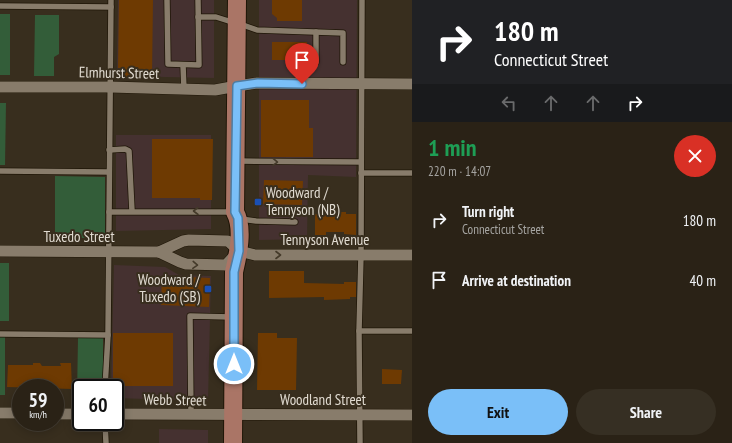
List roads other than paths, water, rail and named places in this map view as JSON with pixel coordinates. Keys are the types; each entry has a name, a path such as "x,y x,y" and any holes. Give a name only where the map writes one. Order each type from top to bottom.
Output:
{"main road":[{"path":"233,443 234,272 239,251 236,162 238,0"}],"street":[{"name":"Elmhurst Street","path":"0,87 110,87 215,90 237,84 258,83 412,84"},
{"name":"Tuxedo Street","path":"0,251 159,252 183,241 190,240 228,241 239,251 226,265 186,264 159,252"},
{"name":"Tennyson Avenue","path":"239,251 255,255 412,255"},
{"path":"0,413 12,413"},
{"name":"Webb Street","path":"124,414 234,415"},
{"name":"Woodland Street","path":"234,415 412,415"}],"lane":[{"path":"106,379 108,335 111,0"},
{"path":"167,0 168,64 199,65 198,0"},
{"path":"360,443 359,331 362,0"},
{"path":"0,6 111,7"},
{"path":"198,16 216,17 237,26 257,30 343,33 343,62"},
{"path":"316,32 316,62"},
{"path":"183,65 184,89"},
{"path":"109,150 126,149 129,151 132,212"},
{"path":"236,162 361,162"},
{"path":"0,171 109,172"},
{"path":"360,173 412,173"},
{"path":"109,212 237,215 256,221 295,222"},
{"path":"191,415 190,316 234,317"},
{"path":"359,331 412,331"},
{"path":"0,334 108,335"},
{"path":"105,431 106,443"}],"place":[{"name":"Woodward / Tennyson (NB)","path":"258,202"},
{"name":"Woodward / Tuxedo (SB)","path":"208,289"}]}
